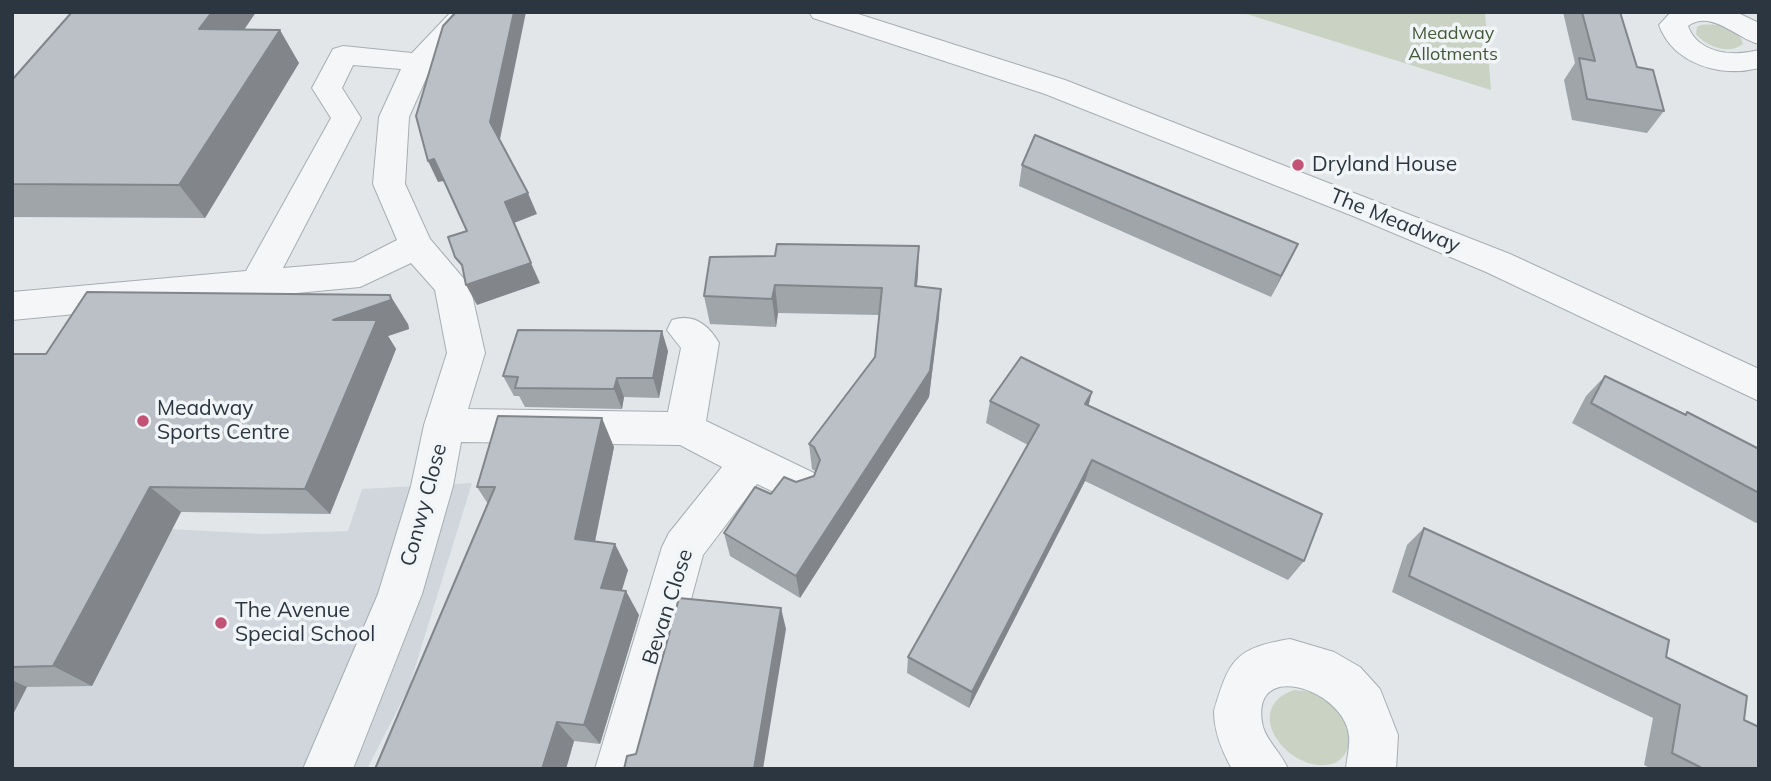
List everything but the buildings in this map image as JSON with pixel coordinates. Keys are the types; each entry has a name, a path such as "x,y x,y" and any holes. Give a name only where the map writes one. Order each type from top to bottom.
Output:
{"street":[{"name":"Conwy Close","path":"328,769 400,594 432,486 444,425 466,353 452,286 416,245 389,184 394,117 419,62 467,12"},
{"name":"The Meadway","path":"823,12 1055,87 1364,208 1497,263 1759,386"},
{"path":"1759,36 1741,23 1713,15 1686,15 1677,19 1673,25 1674,33 1681,42 1708,57 1740,63 1759,59"},
{"path":"257,283 346,118 327,88 343,55 419,62"},
{"path":"12,306 360,274 416,245"},
{"path":"685,330 699,343 685,429"},
{"path":"444,425 685,429 799,486"},
{"name":"Bevan Close","path":"620,769 684,547 750,462"},
{"path":"1263,769 1244,742 1238,720 1239,700 1246,683 1259,670 1276,663 1298,662 1321,668 1343,682 1360,700 1372,723 1376,747 1371,769"}],"shaded area":[{"name":"The Avenue Special School","path":"472,483 409,687 367,769 12,769 12,559 58,523 262,534 348,531 362,489"}],"green space":[{"name":"Meadway Allotments","path":"1240,12 1485,12 1491,90"},
{"path":"1697,27 1726,27 1741,38 1743,44 1731,49 1712,46 1696,34"},
{"path":"1294,690 1321,696 1329,701 1342,717 1347,727 1348,746 1345,755 1337,762 1321,765 1304,762 1278,741 1271,727 1270,712 1277,700"}],"place":[{"name":"Dryland House","path":"1298,165"},
{"name":"Meadway Sports Centre","path":"143,421"},
{"name":"The Avenue Special School","path":"221,623"}]}
